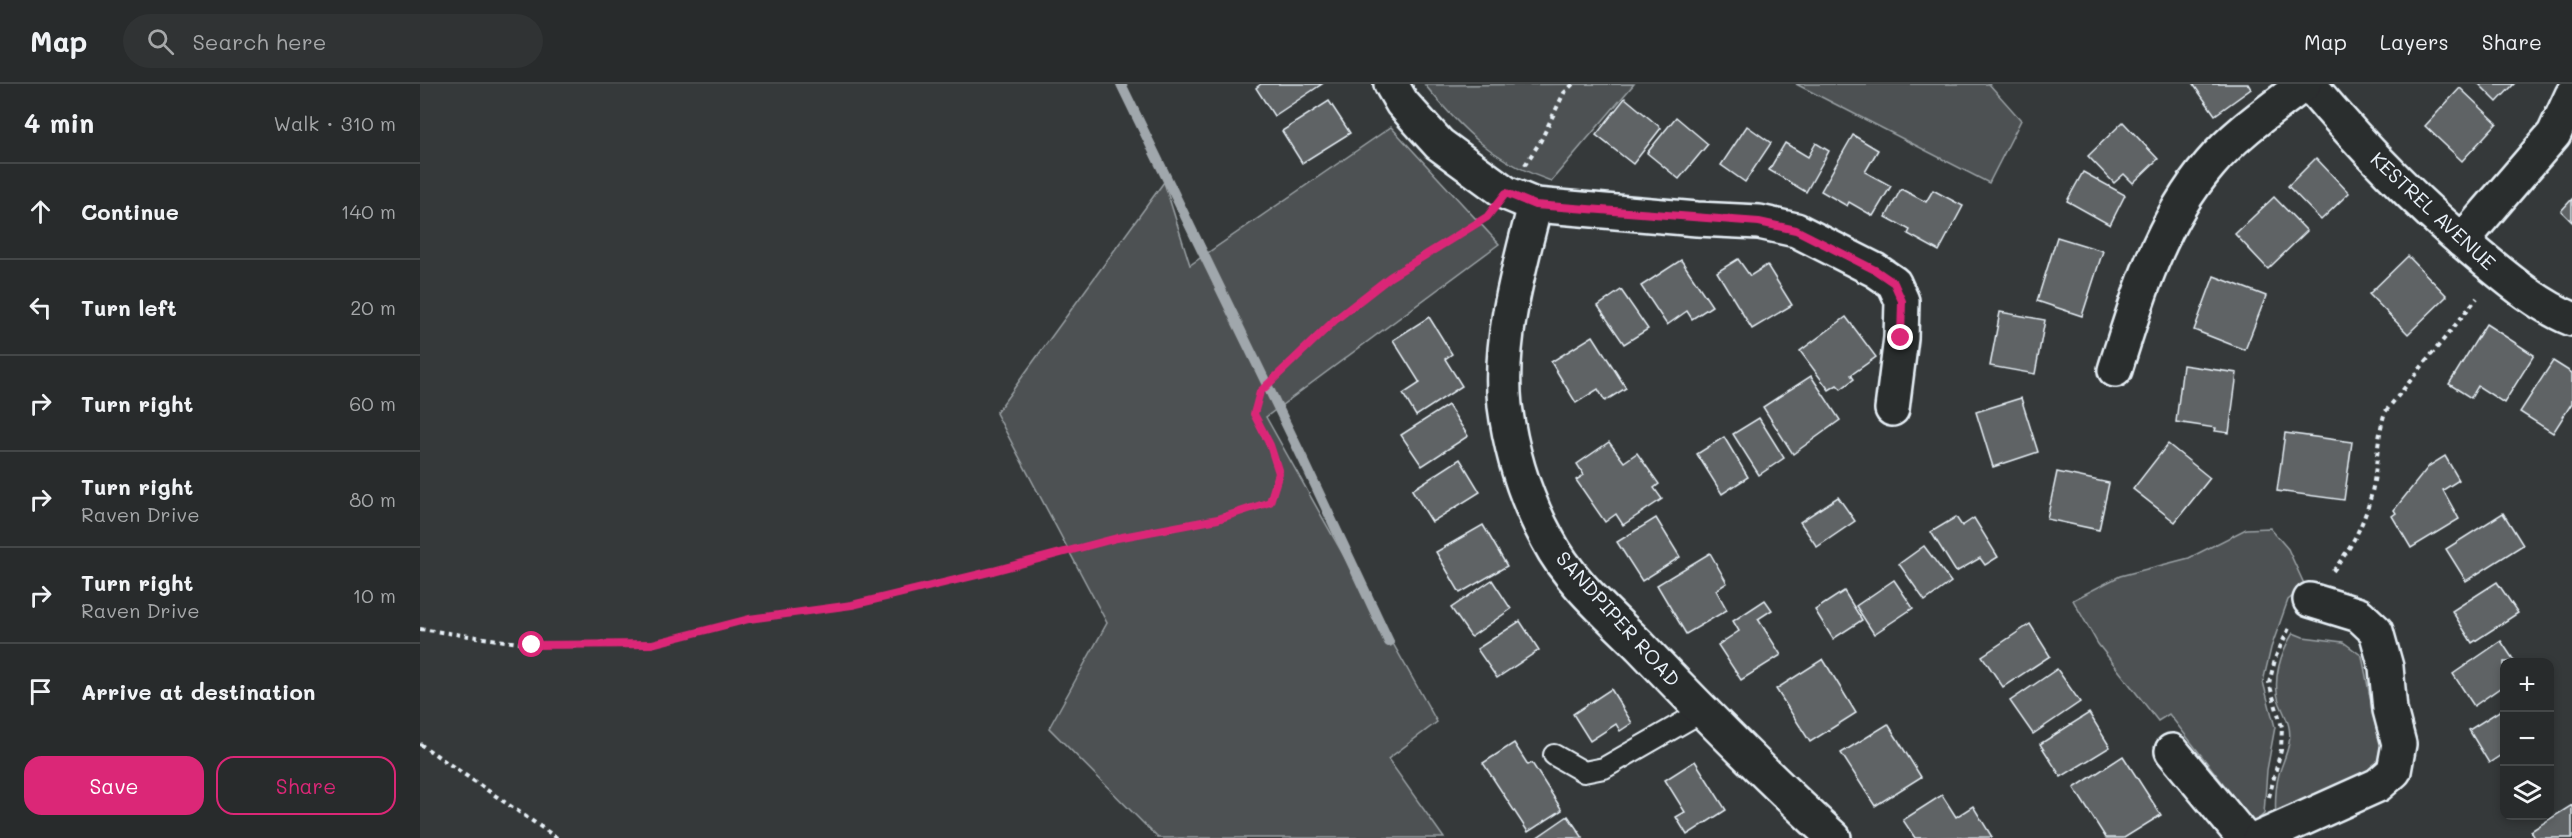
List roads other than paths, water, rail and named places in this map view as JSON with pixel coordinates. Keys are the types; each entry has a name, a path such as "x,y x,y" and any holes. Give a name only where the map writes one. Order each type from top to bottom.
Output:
{"street":[{"path":"1391,84 1402,103 1439,144 1506,193 1535,205 1759,222 1796,230 1875,270 1894,283 1902,301 1901,338 1892,409"},
{"path":"2115,370 2137,297 2184,197 2219,154 2244,131 2304,84"},
{"name":"KESTREL AVENUE","path":"2309,84 2401,187 2499,272 2551,310 2572,319"},
{"path":"2462,241 2554,134 2572,95"},
{"name":"SANDPIPER ROAD","path":"1535,205 1518,270 1506,338 1505,405 1514,455 1548,542 1596,601 1703,711 1834,838"},
{"path":"2260,838 2378,785 2394,771 2399,744 2390,710 2386,667 2376,631 2359,615 2310,600"},
{"path":"2172,751 2244,838"}],"lane":[{"path":"1554,755 1584,772 1604,768 1703,711"}],"waterway":[{"path":"1121,84 1389,642"}]}
